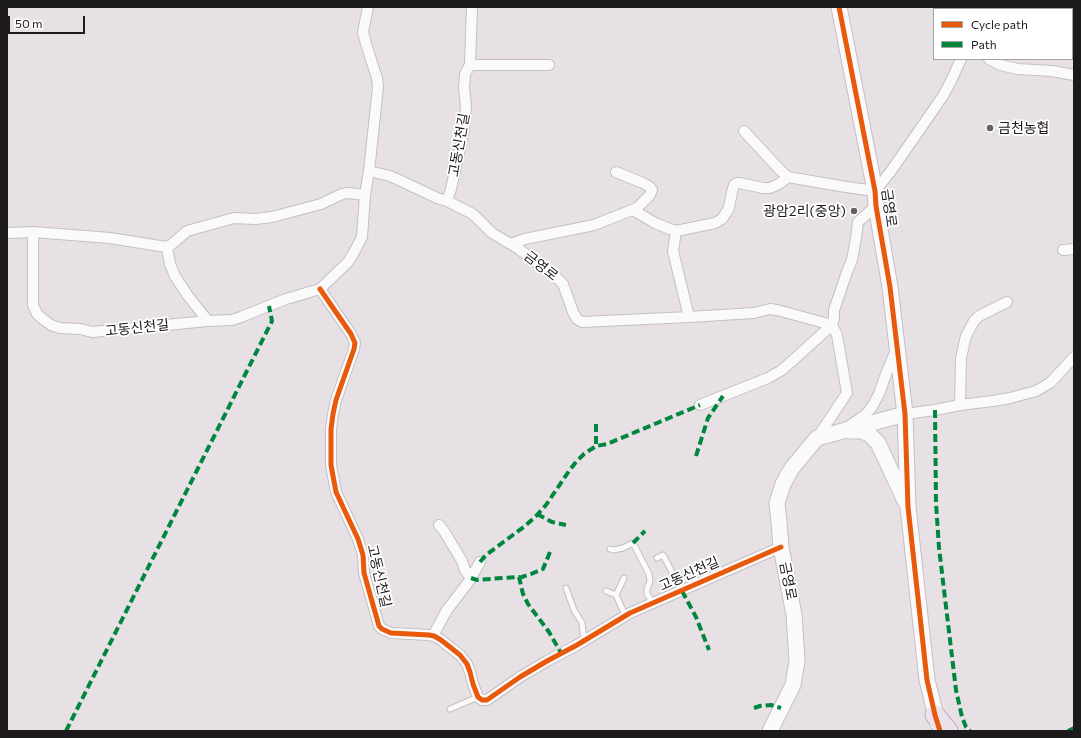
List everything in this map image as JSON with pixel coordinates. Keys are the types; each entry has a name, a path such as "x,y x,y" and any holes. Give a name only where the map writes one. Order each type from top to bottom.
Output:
{"highway":[{"path":"935,726 948,731"}],"street":[{"path":"320,289 348,262 362,237 365,195 378,87 377,78 363,32 368,7"},
{"name":"고동신천길","path":"446,201 451,189 464,129 466,106 464,88 465,74 470,65 472,7"},
{"name":"금영로","path":"839,7 875,191 876,206 890,287 906,414 908,507"},
{"path":"744,131 788,177 875,191 891,171 943,96 961,60"},
{"path":"991,60 1000,65 1018,69 1052,71 1074,75"},
{"path":"470,65 549,64"},
{"path":"368,171 395,178 470,213 492,233 511,244 525,239 594,225 637,208 650,195 652,190 643,183 616,172"},
{"path":"633,210 655,223 676,231 715,223 722,219 729,208 732,192 736,183 770,188 779,184 788,177"},
{"path":"7,232 32,232 110,238 166,247 171,245 187,231 234,218 255,219 272,217 321,204 342,194 365,195"},
{"name":"금영로","path":"770,731 793,685 797,661 794,615 781,547 777,503 782,484 792,468 817,438 847,393 837,335 832,325 834,310 852,260 858,222 876,206"},
{"path":"676,231 673,251 689,317"},
{"name":"고동신천길","path":"32,232 33,305 37,314 44,320 51,325 60,328 80,329 92,332 232,320 286,299 320,289 351,334 355,343 354,350 336,400 333,414 331,465 336,492 358,539 363,555 364,573 379,626 382,630 391,632 434,636"},
{"name":"금영로","path":"511,244 519,248 552,273 563,284 573,312 577,319 582,322 689,317 754,312 770,309 832,325"},
{"path":"166,247 170,264 175,276 188,296 208,321"},
{"path":"1063,250 1074,249"},
{"path":"960,405 960,358 966,336 974,321 979,316 1007,302"},
{"path":"700,404 768,378 782,370 832,325"},
{"path":"841,432 865,415 872,407 879,394 897,348"},
{"path":"817,438 906,414 1004,399 1036,391 1050,383 1074,357"},
{"path":"841,432 862,431 869,434 878,443 908,507 927,680 935,726"},
{"path":"439,525 471,578"},
{"name":"고동신천길","path":"478,697 482,700 487,700 533,669 625,616 781,547"},
{"path":"478,697 467,664 460,655 434,636 447,610 471,578 480,562"}],"lane":[{"path":"610,549 613,550 623,548 633,543 649,574 650,581 647,594 653,603"},
{"path":"657,558 663,555 682,591"},
{"path":"616,595 624,578"},
{"path":"566,588 574,610 582,623 584,640"},
{"path":"606,591 616,595 625,616"},
{"path":"450,709 478,697"}],"marked path":[{"path":"66,731 272,321 269,306"},
{"path":"696,456 708,418 723,396"},
{"path":"480,562 486,555 536,516 546,505 569,471 584,454 596,446 607,444 700,405"},
{"path":"935,410 936,503 939,548 956,690 962,717 966,727 970,731"},
{"path":"596,424 596,446"},
{"path":"537,514 552,522 566,525"},
{"path":"633,543 645,531"},
{"path":"519,578 543,569 550,552"},
{"path":"471,578 477,580 519,577 523,594 528,604 549,632 561,653"},
{"path":"682,591 696,617 709,650"},
{"path":"754,708 771,705 781,708"},
{"path":"1068,731 1074,728"}],"cycle path":[{"path":"839,7 875,191 876,206 890,287 905,414 908,507 927,680 940,731"},
{"path":"320,289 351,334 355,343 336,400 333,414 331,429 331,465 336,492 358,539 363,555 364,573 379,626 391,633 429,635 441,640 460,655 467,664 478,697 482,700 487,700 520,677 630,613 781,547"}],"place":[{"name":"금천농협","path":"990,128"},
{"name":"광암2리(중앙)","path":"854,211"}]}
